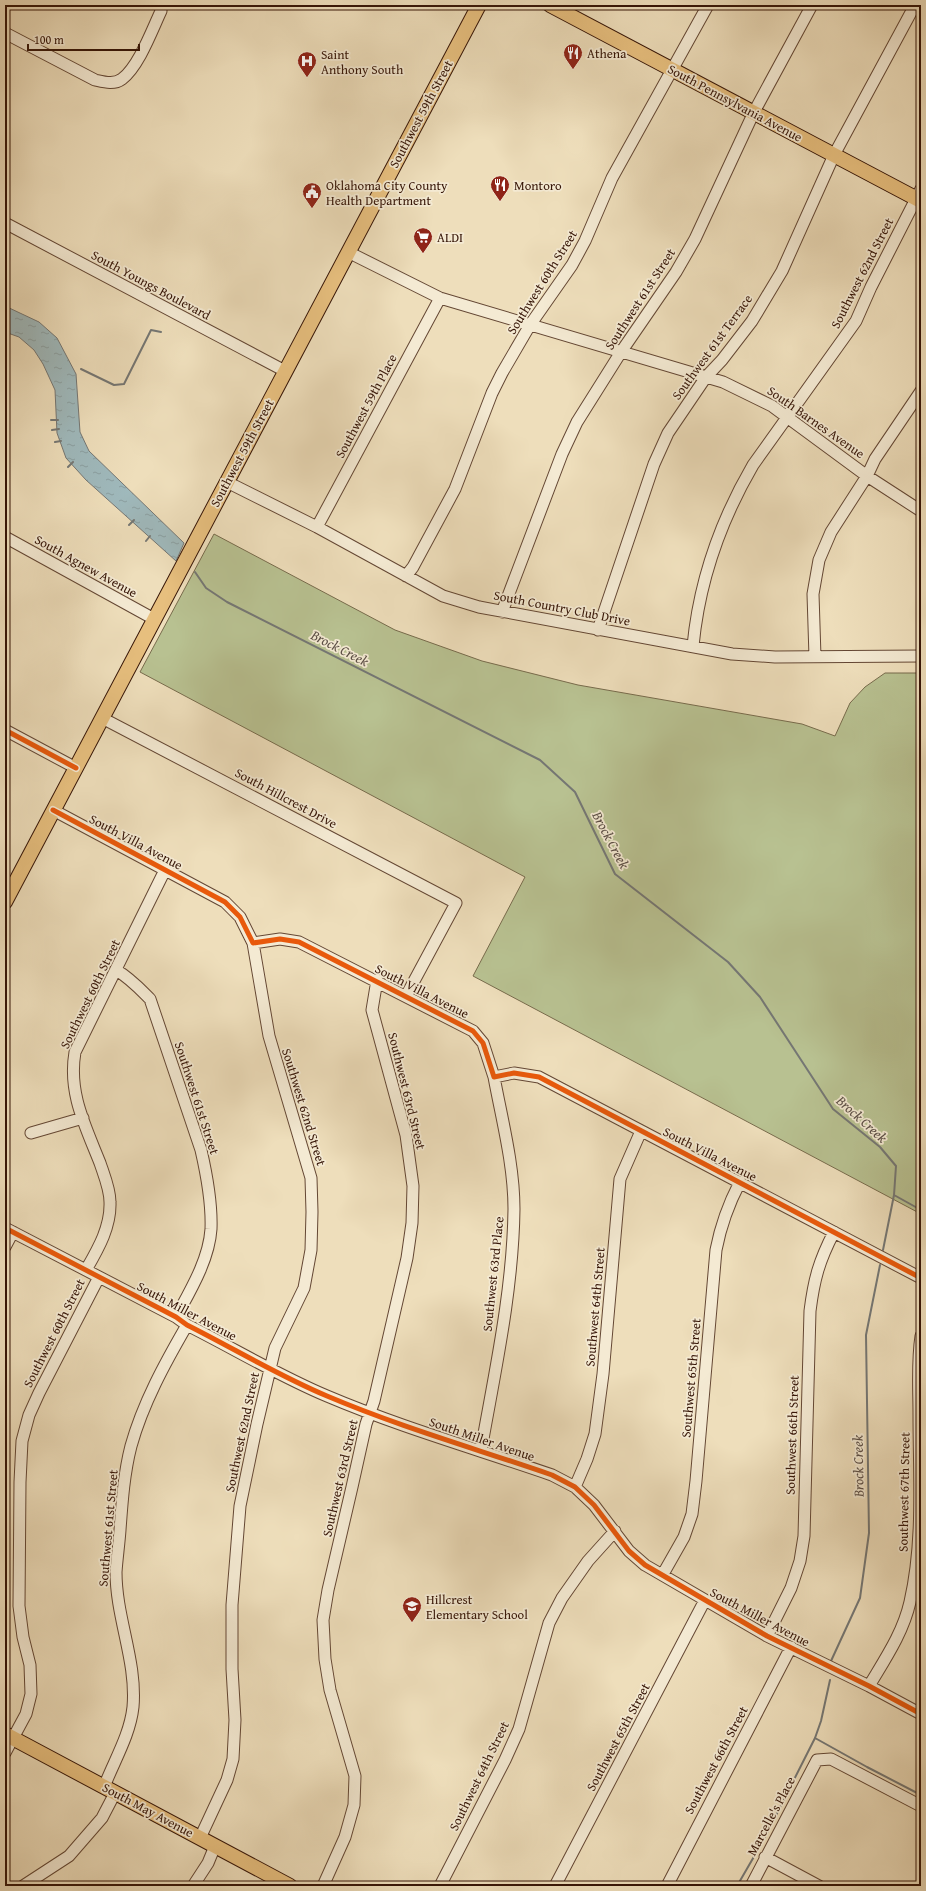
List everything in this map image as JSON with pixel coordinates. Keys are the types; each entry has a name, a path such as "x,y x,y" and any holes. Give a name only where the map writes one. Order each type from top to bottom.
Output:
{"main road":[{"name":"Southwest 59th Street","path":"5,902 479,5"},
{"name":"South Pennsylvania Avenue","path":"550,5 834,155 919,196"},
{"name":"South May Avenue","path":"10,1736 290,1886"}],"street":[{"path":"5,33 95,80 110,83 121,79 136,61 162,11 161,5"},
{"name":"Southwest 60th Street","path":"406,576 413,567 447,505 492,393 530,325 572,265 586,241 612,178 708,5"},
{"name":"Southwest 61st Street","path":"502,612 562,454 577,422 621,352 676,272 696,238 754,112 812,5"},
{"name":"Southwest 61st Terrace","path":"598,630 654,464 668,433 706,378 752,321 782,272 834,155 915,5"},
{"name":"Southwest 62nd Street","path":"693,646 695,622 719,534 739,490 749,472 856,321 871,287 919,196"},
{"name":"South Youngs Boulevard","path":"5,223 285,371"},
{"name":"South Barnes Avenue","path":"348,252 440,298 466,307 690,371 706,378 723,382 772,406 867,476 921,511"},
{"name":"Southwest 59th Place","path":"316,527 440,298"},
{"path":"814,656 813,594 819,560 831,532 867,476 876,459 921,391"},
{"name":"South Country Club Drive","path":"227,482 316,527 443,596 502,612 732,654 775,657 921,656"},
{"name":"South Agnew Avenue","path":"5,537 154,619"},
{"name":"South Hillcrest Drive","path":"102,718 456,904 406,996"},
{"path":"5,730 76,768"},
{"name":"South Villa Avenue","path":"53,810 213,896 233,909 246,927 253,944 280,939 299,942 377,980 473,1031 483,1043 494,1077 514,1073 539,1078 921,1278"},
{"name":"Southwest 60th Street","path":"86,1270 102,1242 110,1201 106,1179 75,1097 72,1067 75,1052 165,870"},
{"name":"Southwest 62nd Street","path":"200,1838 227,1780 233,1759 235,1720 232,1669 232,1605 240,1506 256,1424 275,1348 304,1288 311,1250 311,1178 269,1036 253,944"},
{"name":"Southwest 61st Street","path":"116,970 138,986 150,999 201,1150 205,1169 210,1207 211,1230 203,1261 176,1317"},
{"name":"Southwest 63rd Street","path":"323,1886 345,1837 354,1805 355,1776 330,1690 325,1659 323,1620 330,1582 366,1424 374,1401 407,1258 412,1223 413,1186 406,1135 372,1010 377,980"},
{"name":"Southwest 63rd Place","path":"481,1450 510,1270 514,1208 512,1179 494,1077"},
{"path":"31,1132 82,1118"},
{"name":"Southwest 64th Street","path":"575,1487 587,1459 595,1434 603,1374 620,1179 641,1131"},
{"name":"Southwest 65th Street","path":"663,1574 684,1537 692,1514 716,1250 720,1228 727,1207 740,1182"},
{"path":"5,1247 9,1230"},
{"name":"South Miller Avenue","path":"9,1230 176,1317 287,1378 320,1393 370,1413 552,1475 575,1487 594,1505 629,1551 645,1565 663,1574 767,1636 869,1686 921,1714"},
{"name":"Southwest 66th Street","path":"767,1636 791,1588 800,1561 804,1536 810,1311 813,1281 821,1257 834,1232"},
{"name":"Southwest 60th Street","path":"5,1753 10,1736 26,1714 32,1694 30,1664 22,1637 19,1606 20,1482 22,1441 29,1415 39,1393 99,1277"},
{"name":"Southwest 61st Street","path":"23,1886 70,1856 102,1818 133,1708 133,1684 129,1651 118,1602 116,1572 126,1473 132,1445 140,1419 171,1353 187,1324"},
{"name":"Southwest 67th Street","path":"869,1686 899,1634 910,1603 916,1566 920,1503 918,1378 921,1336"},
{"name":"Southwest 64th Street","path":"440,1886 505,1760 519,1729 549,1624 562,1598 588,1562 615,1531"},
{"name":"Southwest 65th Street","path":"555,1886 706,1600"},
{"name":"Southwest 66th Street","path":"666,1886 791,1647"},
{"name":"Marcelle's Place","path":"751,1886 817,1760 831,1759 921,1806"},
{"path":"193,1886 208,1862 215,1846"},
{"path":"766,1857 819,1886"}],"green space":[{"path":"214,534 395,630 482,661 578,685 802,724 835,736 850,703 865,687 885,673 921,673 921,1214 473,976 525,877 140,672"}],"water":[{"path":"5,306 39,322 57,338 76,374 80,432 89,451 184,543 176,561 86,480 66,458 57,433 55,390 43,364 34,350 19,337 5,332"}],"waterway":[{"path":"81,369 114,385 124,384 151,330 161,332"},
{"path":"51,420 58,420"},
{"path":"52,430 59,429"},
{"path":"55,442 61,441"},
{"path":"68,467 73,462"},
{"path":"129,525 134,520"},
{"path":"146,541 150,536"},
{"name":"Brock Creek","path":"195,572 206,588 227,602 540,760 575,792 615,874 728,962 760,997 833,1109 880,1147 896,1166 894,1195 883,1250"},
{"path":"894,1195 921,1210"},
{"name":"Brock Creek","path":"831,1661 860,1598 869,1533 866,1335 880,1265"},
{"path":"737,1886 763,1841 815,1738 821,1721 830,1680"},
{"name":"Brock Creek","path":"815,1738 921,1795"}],"cycle path":[{"path":"5,730 76,768"},
{"path":"53,810 225,902 240,917 253,943 280,939 299,942 473,1031 483,1043 494,1077 514,1073 539,1077 921,1278"},
{"path":"5,1228 176,1317 187,1325 291,1380 382,1418 552,1475 575,1487 594,1505 629,1551 645,1565 767,1636 869,1686 921,1714"}],"place":[{"name":"Athena","path":"573,70"},
{"name":"Saint Anthony South","path":"307,78"},
{"name":"Montoro","path":"500,202"},
{"name":"Oklahoma City County Health Department","path":"312,209"},
{"name":"ALDI","path":"423,254"},
{"name":"Hillcrest Elementary School","path":"412,1623"}]}
